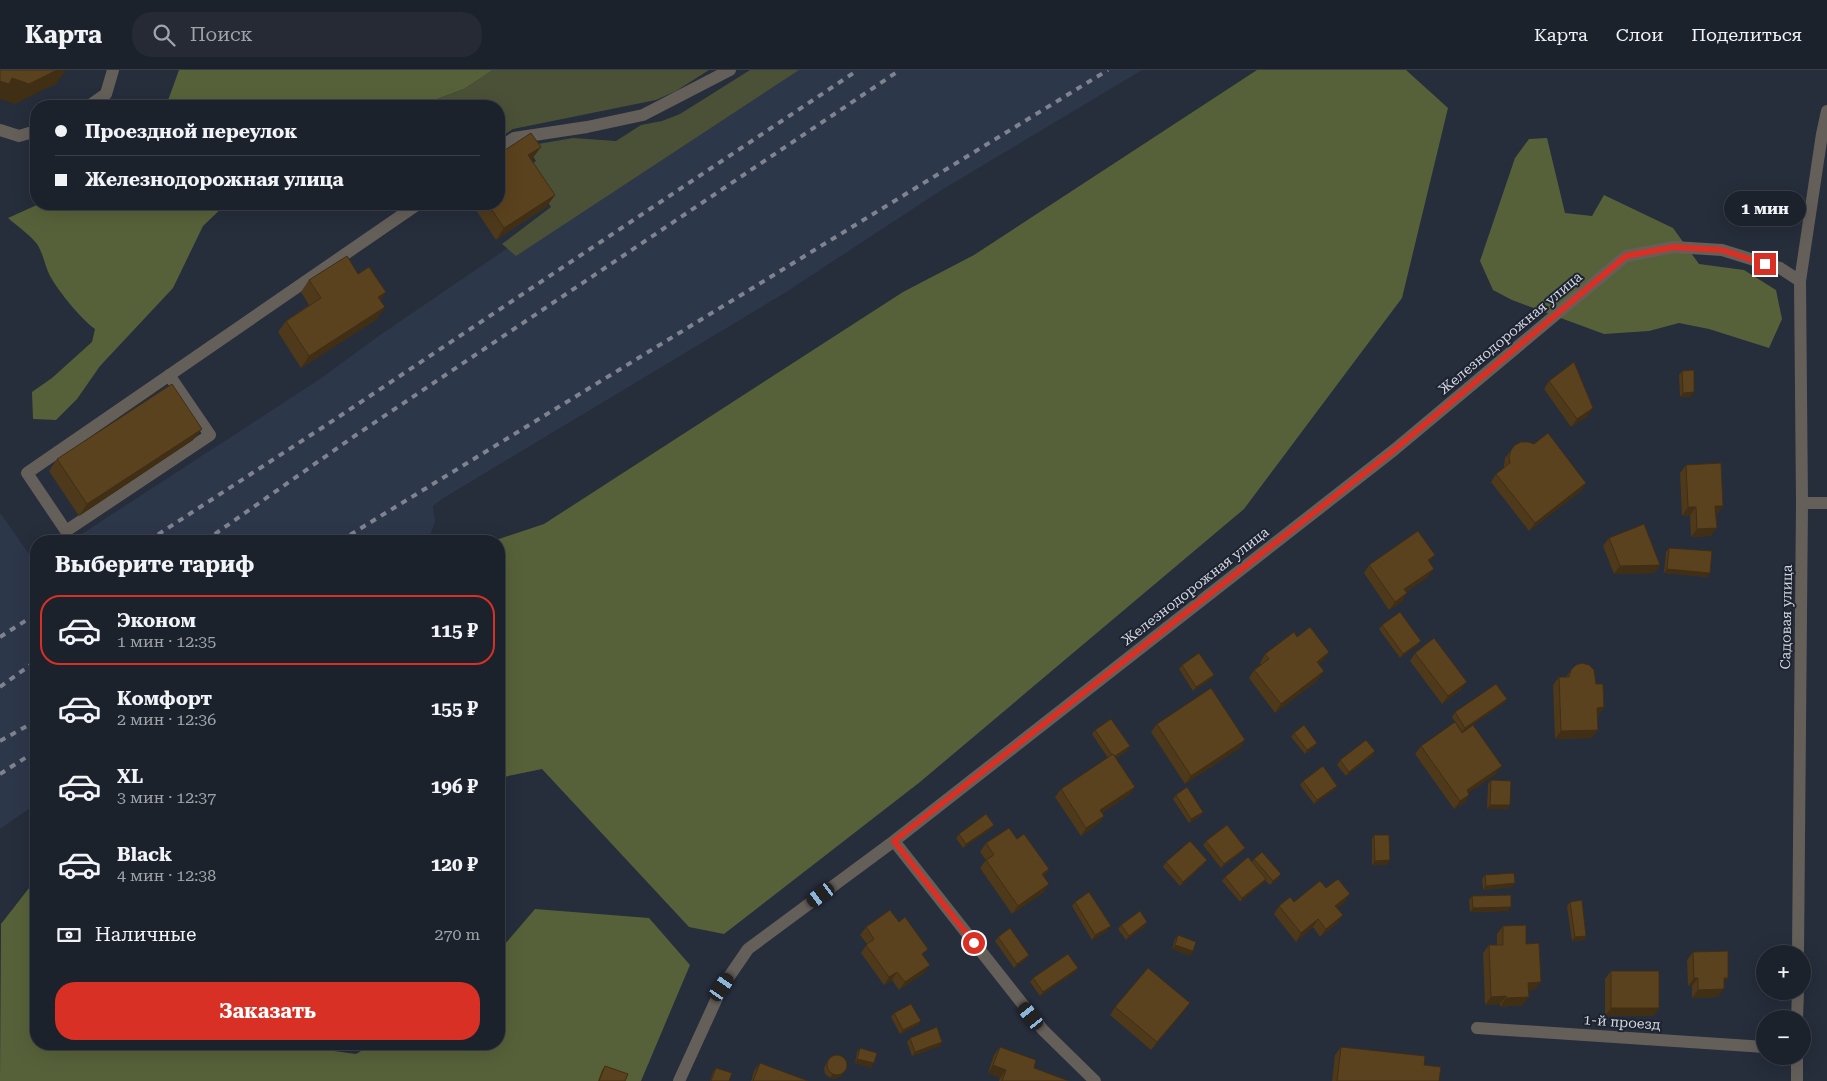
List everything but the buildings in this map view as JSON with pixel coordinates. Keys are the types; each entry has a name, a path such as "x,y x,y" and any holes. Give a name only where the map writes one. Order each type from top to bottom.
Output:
{"street":[{"path":"98,100 106,94 113,70"},
{"path":"505,145 514,138 587,127 644,115 730,70"},
{"name":"Садовая улица","path":"1798,945 1802,503 1800,281 1821,184 1827,111"},
{"path":"0,130 19,136 30,133"},
{"path":"169,375 210,435 66,531 27,473 169,375 409,210"},
{"name":"Железнодорожная улица","path":"679,1081 722,987 748,950 894,841 1394,450 1626,256 1674,247 1722,250 1780,268 1800,281"},
{"path":"1802,503 1827,503"},
{"path":"894,841 1043,1030 1095,1081"},
{"name":"1-й проезд","path":"1477,1028 1756,1046"},
{"path":"1797,1065 1797,1081"}],"shaded area":[{"path":"769,70 1142,70 940,191 783,294 442,499 433,506 435,522 430,535 80,535 320,379 380,335"},
{"path":"0,515 30,555 30,808 0,829"}],"green space":[{"path":"179,70 493,70 464,89 434,100 168,100"},
{"path":"493,70 709,70 676,91 656,100 513,129 505,134 505,100 434,100 464,89"},
{"path":"750,70 799,70 516,256 502,244 551,207 525,169 536,161 526,146 573,138 616,141 641,125 662,121 680,114"},
{"path":"1257,70 1406,70 1448,108 1402,298 1244,509 920,782 724,934 689,927 542,769 505,777 505,537 544,524 903,292 974,255"},
{"path":"1547,138 1565,213 1592,216 1604,195 1673,228 1699,264 1744,270 1776,290 1782,319 1769,348 1709,329 1679,323 1649,331 1604,334 1512,300 1493,290 1480,261 1515,158 1529,139"},
{"path":"30,208 30,210 220,210 203,226 173,288 100,366 77,399 56,420 33,419 32,392 52,378 92,342 95,329 77,312 54,282 37,244 27,233 8,218"},
{"path":"30,887 30,1050 327,1050 356,1054 363,1050 505,1050 505,944 535,909 649,918 690,965 641,1081 0,1081 1,924"}],"railway":[{"path":"157,535 337,418 858,70"},
{"path":"214,535 356,435 900,70"},
{"path":"350,535 1108,70"},
{"path":"0,637 30,618"},
{"path":"0,687 30,665"},
{"path":"0,741 30,724"},
{"path":"0,774 30,755"}],"route":[{"path":"974,943 894,841 1394,450 1626,256 1674,247 1722,250 1765,264"}]}
